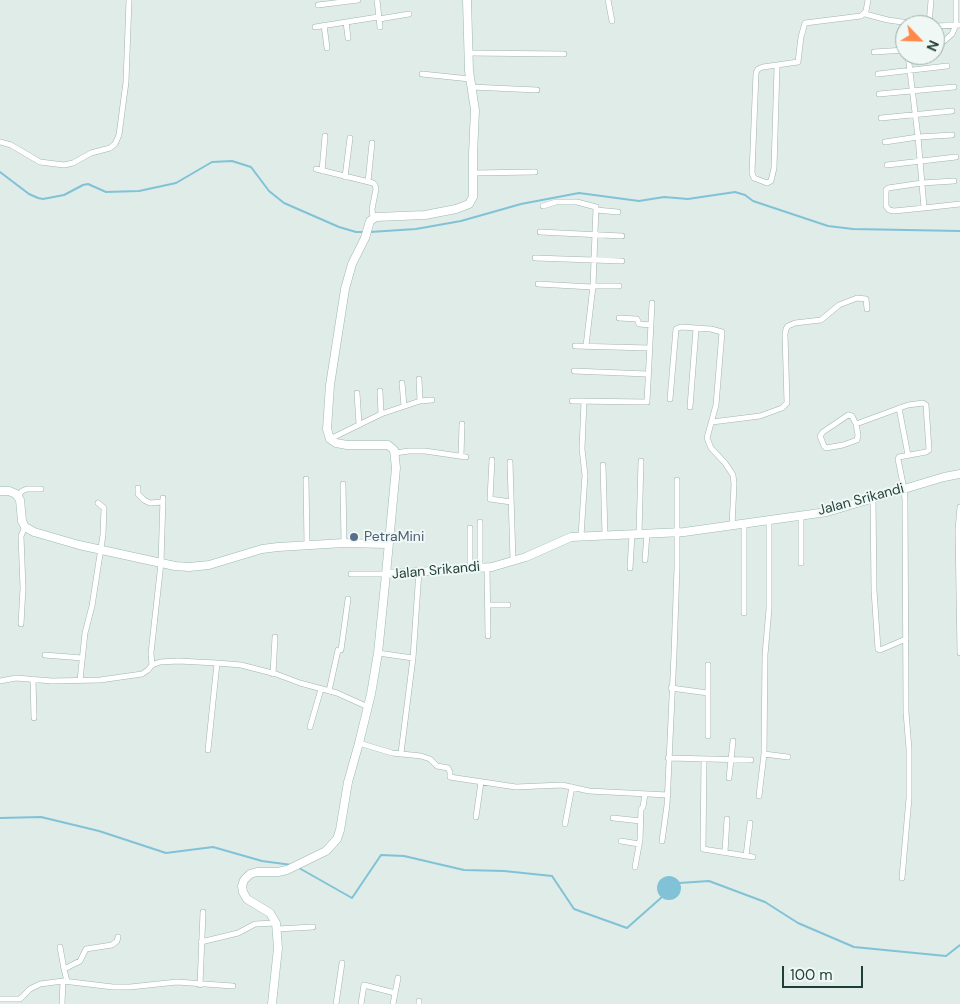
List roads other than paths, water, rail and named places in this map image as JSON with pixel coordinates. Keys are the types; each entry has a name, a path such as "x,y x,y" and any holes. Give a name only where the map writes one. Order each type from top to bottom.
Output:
{"street":[{"path":"0,142 11,145 40,162 64,165 73,163 91,153 110,148 115,144 126,82 129,0"},
{"path":"318,4 358,0"},
{"path":"377,0 380,27"},
{"path":"371,222 396,215 424,215 464,207 469,204 473,197 475,110 470,83 467,0"},
{"path":"608,0 612,21"},
{"path":"865,14 868,0"},
{"path":"930,15 931,0"},
{"path":"945,40 958,25 956,0"},
{"path":"314,27 409,14"},
{"path":"777,67 774,168 772,181 767,183 754,178 752,173 756,73 758,69 798,62 805,22 856,17 865,14 895,21"},
{"path":"346,22 348,38"},
{"path":"945,26 958,25"},
{"path":"324,26 327,48"},
{"path":"874,52 895,51"},
{"path":"468,53 564,54"},
{"path":"909,65 924,208"},
{"path":"878,74 947,66"},
{"path":"422,74 470,83 537,90"},
{"path":"879,94 954,88"},
{"path":"880,118 952,111"},
{"path":"885,142 952,134"},
{"path":"325,136 319,170 375,185 371,222 352,264 342,300 329,397 327,430 330,438 336,444 388,444 395,453 396,468 386,574 351,574"},
{"path":"345,177 350,138"},
{"path":"368,182 372,143"},
{"path":"886,165 956,157"},
{"path":"473,173 535,172"},
{"path":"954,182 922,183 887,189 886,206 887,209 892,211 960,204"},
{"path":"543,206 556,202 576,202 596,207 594,260 586,346"},
{"path":"596,210 618,212"},
{"path":"540,232 622,236"},
{"path":"535,258 622,262"},
{"path":"538,284 619,286"},
{"path":"712,422 760,416 782,408 787,404 785,334 788,326 795,323 821,320 839,305 857,298 866,299 867,309"},
{"path":"572,401 647,402 652,303"},
{"path":"619,318 637,319 639,324 650,325"},
{"path":"670,399 676,329 718,330 722,332 716,405 709,430 708,444 731,470 734,479 732,526"},
{"path":"690,407 696,329"},
{"path":"575,346 649,348"},
{"path":"574,371 647,374"},
{"path":"419,379 420,401"},
{"path":"402,383 404,406"},
{"path":"380,391 381,414"},
{"path":"358,393 359,424"},
{"path":"330,438 381,414 420,401 432,400"},
{"path":"581,536 585,475 582,450 584,402"},
{"path":"856,424 898,408 923,403 926,405 930,450 899,457 898,459 904,489 906,712 909,798 902,878"},
{"path":"898,408 908,455"},
{"path":"848,415 852,416 856,424 857,440 830,448 824,446 820,436 825,429 848,415"},
{"path":"395,453 426,451 464,456 462,424"},
{"path":"492,460 490,499 511,502"},
{"path":"641,461 640,534 645,560"},
{"path":"510,462 513,561"},
{"path":"603,465 604,535"},
{"name":"Jalan Srikandi","path":"276,926 270,913 247,899 242,886 247,876 254,872 287,870 326,851 339,834 348,782 368,707 378,653 386,574 484,567 513,561 566,538 676,532 769,521 836,510 944,477 960,474"},
{"path":"306,479 307,545"},
{"path":"662,841 667,800 672,688 677,480"},
{"path":"343,484 344,543"},
{"path":"0,681 16,678 100,680 142,674 148,670 152,664 151,653 161,563 163,500 150,502 144,500 138,494 138,488"},
{"path":"18,496 27,489 41,489"},
{"path":"0,492 13,492 18,496 24,527 21,536 23,588 21,624"},
{"path":"874,498 874,582 878,649 880,650 906,639"},
{"path":"80,680 85,633 92,606 105,510 98,503"},
{"path":"960,507 958,530 960,653"},
{"path":"801,516 801,563"},
{"path":"760,796 764,754 765,641 769,609 769,521"},
{"path":"480,522 488,604 488,636"},
{"path":"744,524 744,613"},
{"path":"24,527 48,536 175,566 200,566 218,563 262,549 344,543 388,544"},
{"path":"470,528 470,568"},
{"path":"630,568 640,534"},
{"path":"401,754 413,658 419,571"},
{"path":"329,691 338,650 341,650 348,598"},
{"path":"488,604 508,605"},
{"path":"273,674 275,637"},
{"path":"378,653 413,658"},
{"path":"45,655 82,658"},
{"path":"152,664 178,661 241,665 321,688 368,707"},
{"path":"208,750 217,663"},
{"path":"708,665 708,736"},
{"path":"33,678 34,718"},
{"path":"310,727 321,688"},
{"path":"672,688 708,693"},
{"path":"729,778 733,740"},
{"path":"359,744 387,752 416,754 430,759 437,766 448,768 450,777 516,787 556,784 589,791 645,794 667,800"},
{"path":"764,754 788,757"},
{"path":"668,758 751,760"},
{"path":"704,759 704,849 753,857"},
{"path":"476,817 481,782"},
{"path":"565,824 572,787"},
{"path":"634,867 639,844 640,821 645,794"},
{"path":"613,818 640,821"},
{"path":"724,852 727,819"},
{"path":"746,856 750,824"},
{"path":"621,842 639,844"},
{"path":"200,985 203,912"},
{"path":"201,942 238,933 256,924 312,926"},
{"path":"272,1004 277,960 276,926"},
{"path":"64,969 80,961 86,949 112,945 117,942 118,936"},
{"path":"60,948 65,981 62,1004"},
{"path":"336,1004 342,963"},
{"path":"393,1004 398,978"},
{"path":"0,999 20,999 40,984 65,981 113,987 177,982 233,986"},
{"path":"361,1004 364,986 395,993"}],"water":[{"path":"669,876 678,879 681,888 678,897 669,900 660,897 657,888 660,879"}],"waterway":[{"path":"0,172 29,194 43,199 64,195 88,184 106,192 139,191 176,183 212,162 232,161 251,167 269,191 284,203 339,227 356,232 365,232"},
{"path":"370,232 416,229 461,221 521,204 579,193 639,201 664,197 688,199 735,192 745,195 753,201 828,226 853,229 960,231"},
{"path":"0,818 41,817 99,831 166,853 213,847 262,861 292,865"},
{"path":"299,868 352,898 381,855 404,856 464,870 504,871 552,876 574,909 627,928 662,897"},
{"path":"679,883 709,881 765,902 798,923 854,947 946,956 960,945"}],"place":[{"name":"PetraMini","path":"354,537"}]}
